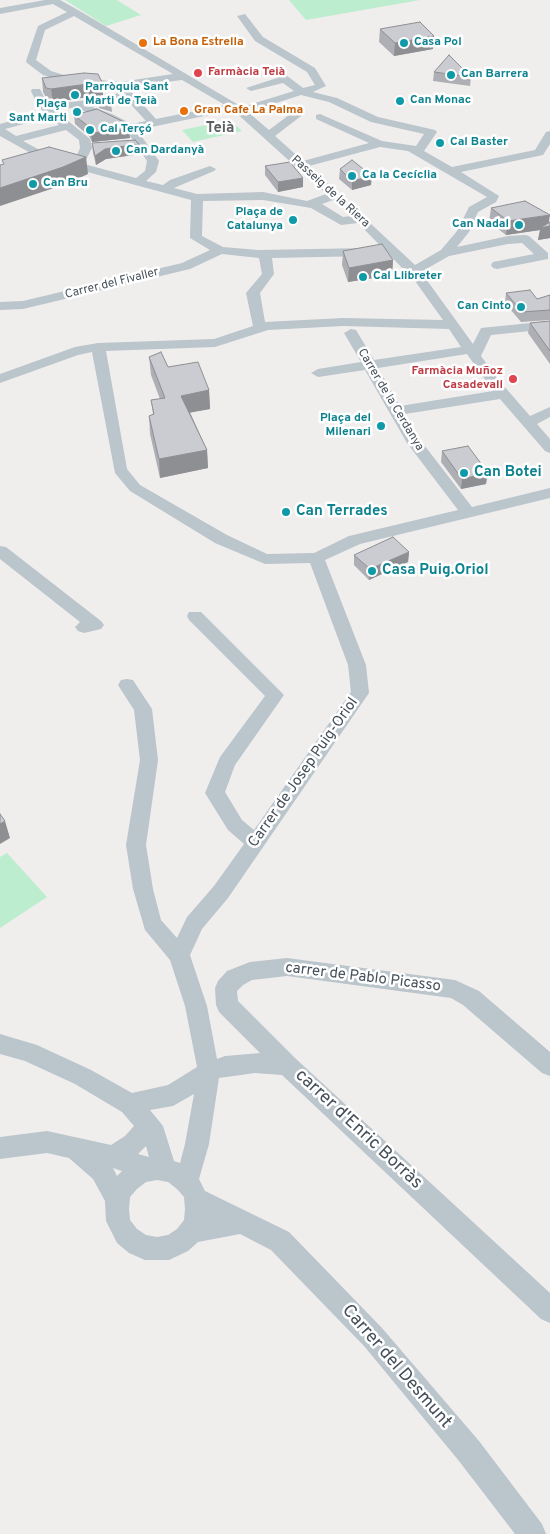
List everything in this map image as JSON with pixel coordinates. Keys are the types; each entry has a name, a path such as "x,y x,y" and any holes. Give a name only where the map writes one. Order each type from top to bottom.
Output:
{"street":[{"path":"0,11 54,1"},
{"name":"Passeig de la Riera","path":"54,1 185,76 238,109 361,219 413,270 472,354 503,394 550,448"},
{"path":"75,12 41,28 31,61 47,73 123,89 185,76"},
{"path":"130,128 152,122 238,109 321,86 312,70 259,39 242,16"},
{"path":"251,88 284,78 297,87 300,92 333,100 381,122 431,132 417,152"},
{"path":"0,127 49,111 113,100 123,89"},
{"path":"123,89 152,122"},
{"path":"36,91 49,111 84,139 91,148 78,167"},
{"path":"90,103 85,108 108,116 130,128 153,161 150,172 137,183"},
{"path":"268,136 301,111 289,108 284,111"},
{"path":"320,117 380,144 411,148 496,199 473,210 462,232 445,253"},
{"path":"14,140 67,126"},
{"path":"0,131 35,153 78,167 197,198 263,196 308,205 334,195"},
{"path":"450,171 539,153 550,134"},
{"path":"122,145 141,143"},
{"path":"300,165 380,144"},
{"path":"164,190 174,182 210,169"},
{"path":"197,198 196,238 220,250 265,254 396,252"},
{"path":"312,203 341,221 361,219"},
{"path":"413,270 445,253 508,240 525,239 544,256 497,265"},
{"name":"Carrer del Fivaller","path":"0,306 23,305 186,266 220,250"},
{"path":"260,328 253,293 268,274 265,254"},
{"path":"0,379 75,351 98,347 215,343 267,326 343,322 403,322 451,325"},
{"path":"318,373 472,354 486,331 550,326"},
{"name":"Carrer de la Cerdanya","path":"351,333 414,443 468,513"},
{"path":"98,347 120,470 135,488 221,539 265,559 316,558 355,540 550,493"},
{"path":"402,410 503,394"},
{"path":"528,423 550,411"},
{"path":"0,551 95,624 84,627"},
{"name":"Carrer de Josep Puig-Oriol","path":"179,955 194,923 221,892 360,694 356,665 316,558"},
{"path":"195,616 275,695 227,762 215,793 235,825 255,842"},
{"path":"126,685 143,709 149,760 136,845 143,889 152,924 179,955 196,1006 209,1072 197,1144 192,1190 197,1216 190,1231 180,1241 167,1247 153,1249 139,1246 128,1239 119,1227 116,1214 122,1189 130,1180 158,1169"},
{"name":"carrer de Pablo Picasso","path":"287,1065 227,1005 226,988 234,978 250,971 287,967 456,989 471,998 550,1066"},
{"path":"0,1044 29,1052 47,1060 83,1077 130,1104 155,1134 158,1169"},
{"name":"carrer d'Enric Borràs","path":"130,1104 173,1095 209,1072 226,1066 255,1063 287,1065 550,1310"},
{"path":"113,1157 132,1144 148,1126"},
{"path":"0,1148 47,1142 181,1175 192,1190 240,1222"},
{"path":"76,1150 102,1171 118,1200"},
{"path":"190,1231 240,1222"},
{"name":"Carrer del Desmunt","path":"240,1222 280,1241 373,1337 469,1451 532,1534"}],"green space":[{"path":"65,0 117,0 141,15 106,26"},
{"path":"289,0 420,0 306,20"},
{"path":"230,120 242,131 193,142 182,130"},
{"path":"7,853 47,897 0,928 0,857"}],"building":[{"path":"420,22 434,36 395,43 380,29"},
{"path":"449,55 471,77 434,72"},
{"path":"84,73 98,74 102,82 51,89 46,88 42,78"},
{"path":"108,96 111,103 98,98"},
{"path":"97,109 124,122 129,129 91,133 88,126 74,115"},
{"path":"135,140 139,144 105,149 95,156 92,143"},
{"path":"49,147 86,157 63,167 0,188 0,165 4,164 2,160"},
{"path":"352,160 372,176 352,181 340,169"},
{"path":"290,162 303,178 278,182 265,166"},
{"path":"525,201 550,215 508,221 491,208"},
{"path":"550,222 550,226 540,228"},
{"path":"382,244 393,260 349,268 343,251"},
{"path":"530,290 537,299 550,295 550,310 522,312 506,293"},
{"path":"550,321 550,351 530,323"},
{"path":"161,352 168,367 198,362 209,390 181,396 207,450 159,459 149,416 154,414 151,400 165,398 149,357"},
{"path":"468,446 488,473 462,479 442,451"},
{"path":"393,537 409,552 370,569 354,555"},
{"path":"0,814 5,821 0,824"}],"place":[{"name":"La Bona Estrella","path":"143,43"},
{"name":"Casa Pol","path":"404,43"},
{"name":"Farmàcia Teià","path":"198,73"},
{"name":"Can Barrera","path":"451,75"},
{"name":"Parròquia Sant Marti de Teià","path":"75,95"},
{"name":"Can Monac","path":"400,101"},
{"name":"Gran Cafe La Palma","path":"184,111"},
{"name":"Plaça Sant Marti","path":"77,112"},
{"name":"Cal Terçó","path":"90,130"},
{"name":"Cal Baster","path":"440,143"},
{"name":"Can Dardanyà","path":"116,151"},
{"name":"Ca la Cecíclia","path":"352,176"},
{"name":"Can Bru","path":"33,184"},
{"name":"Plaça de Catalunya","path":"293,220"},
{"name":"Can Nadal","path":"519,225"},
{"name":"Cal Llibreter","path":"363,277"},
{"name":"Can Cinto","path":"521,307"},
{"name":"Farmàcia Muñoz Casadevall","path":"513,379"},
{"name":"Plaça del Milenari","path":"381,426"},
{"name":"Can Botei","path":"464,473"},
{"name":"Can Terrades","path":"286,512"},
{"name":"Casa Puig.Oriol","path":"372,571"}],"district":[{"name":"Teià","path":"220,129"}]}
